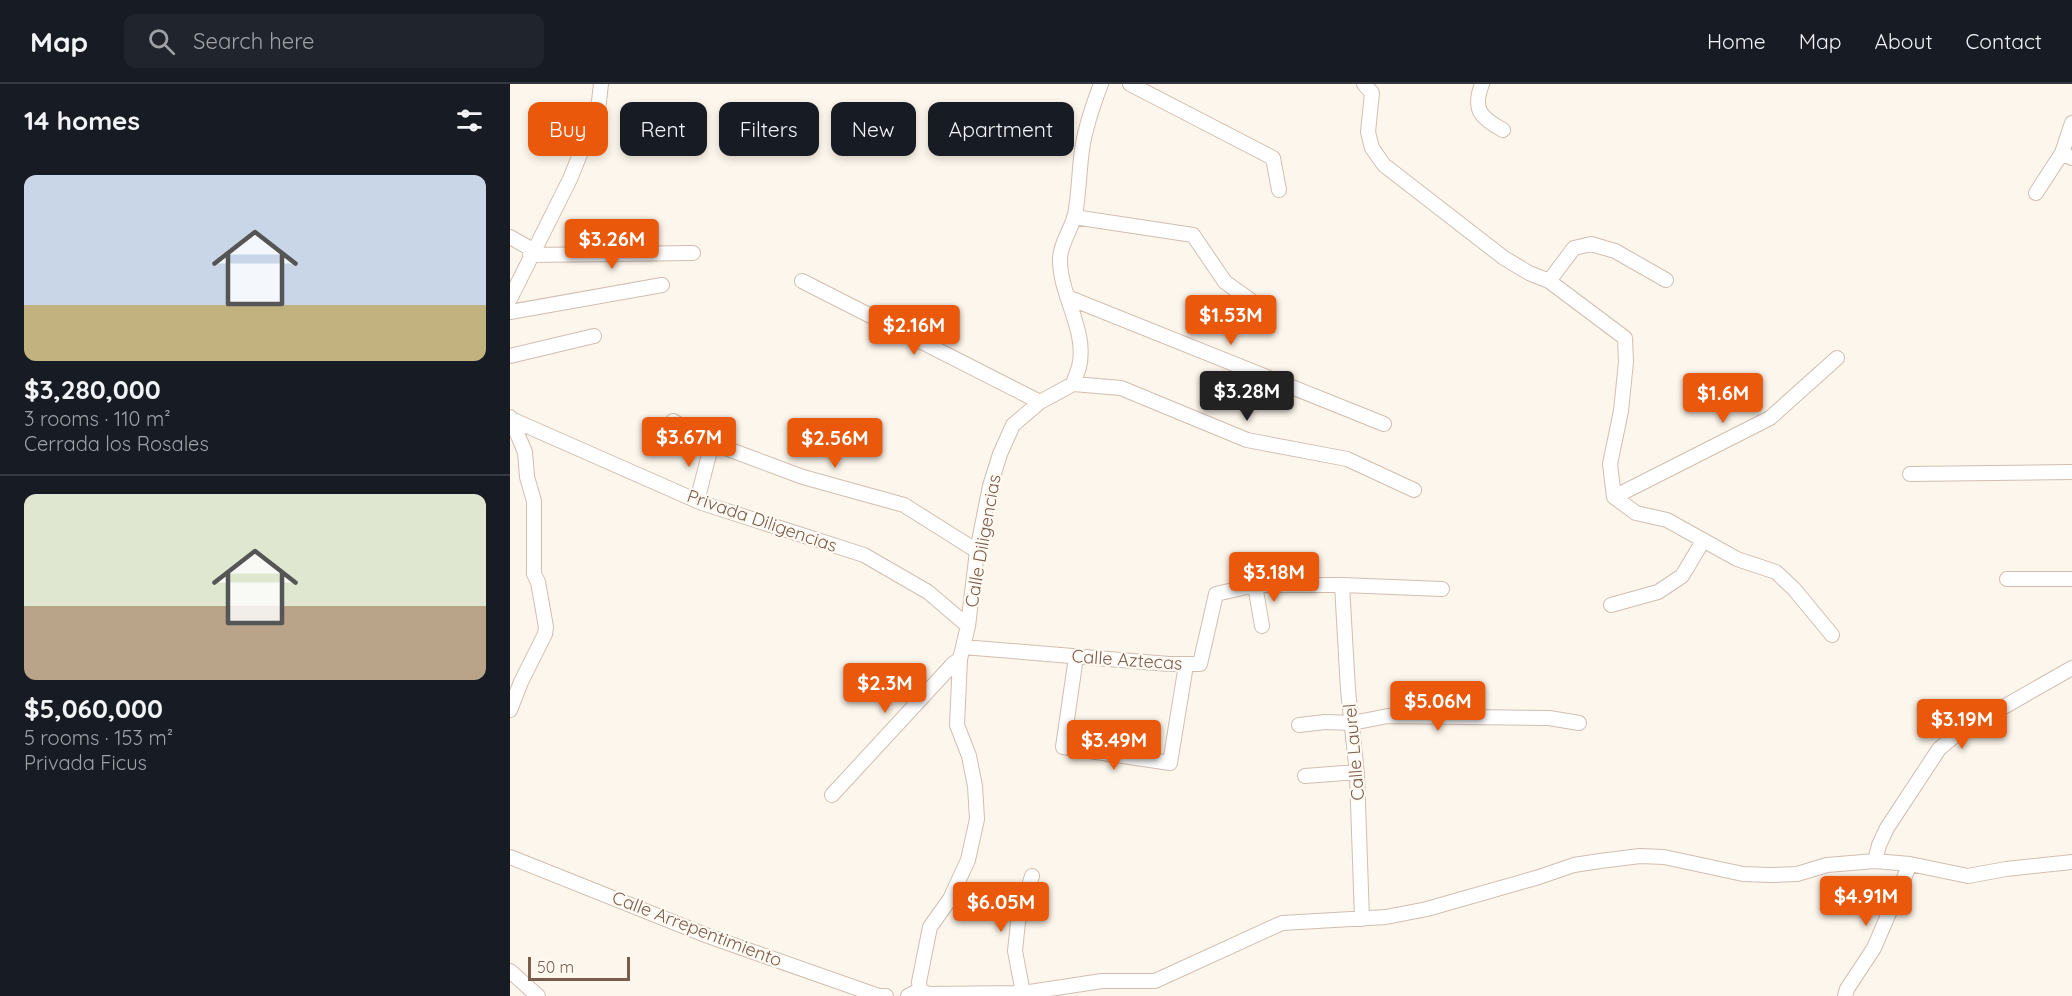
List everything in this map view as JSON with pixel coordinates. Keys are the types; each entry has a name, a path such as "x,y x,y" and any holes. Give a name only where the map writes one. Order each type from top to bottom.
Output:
{"street":[{"path":"510,299 570,179 598,110 601,84"},
{"path":"1101,84 1090,111 1082,147 1074,216 1064,238 1060,256 1061,278 1076,324 1080,347 1079,365 1073,384 1121,388 1247,440 1347,459 1414,490"},
{"path":"1130,84 1273,158 1279,190"},
{"path":"1364,84 1372,93 1368,132 1372,148 1384,165 1504,258 1528,273 1550,281 1625,338 1626,362 1621,411 1610,464 1614,496 1635,513 1667,520 1737,559 1776,572 1794,589 1832,635"},
{"path":"1482,84 1478,104 1484,120 1503,130"},
{"path":"2036,193 2067,155 2072,123"},
{"path":"1074,216 1192,235 1225,282 1261,308"},
{"path":"510,237 532,253 693,253"},
{"path":"1550,281 1574,248 1591,244 1615,251 1666,280"},
{"path":"802,281 1040,402"},
{"path":"510,312 662,285"},
{"path":"1067,297 1384,424"},
{"path":"510,356 594,336"},
{"path":"1614,496 1770,417 1837,358"},
{"name":"Calle Diligencias","path":"914,993 919,982 930,927 950,899 968,860 977,819 975,786 969,756 957,725 962,653 968,626 977,551 990,486 1012,425 1040,402 1073,384"},
{"path":"510,710 521,681 545,634 546,627 538,582 534,574 534,501 527,477 525,452 511,418"},
{"name":"Privada Diligencias","path":"511,418 697,501 864,555 928,592 968,626"},
{"path":"673,421 712,443 803,477 904,505 977,551"},
{"path":"697,501 712,443"},
{"path":"1910,474 2072,472"},
{"path":"1611,605 1658,592 1682,576 1703,541"},
{"path":"2007,579 2072,579"},
{"path":"1255,585 1262,626"},
{"name":"Calle Aztecas","path":"962,653 1200,664 1216,594 1255,585 1342,585 1442,589"},
{"name":"Calle Laurel","path":"1342,585 1357,772 1362,919"},
{"path":"832,795 962,653"},
{"path":"1076,657 1063,747 1170,763 1186,665"},
{"path":"1875,861 1887,828 1939,749 1958,733 2072,668"},
{"path":"1299,725 1325,722 1352,723 1388,716 1549,718 1579,723"},
{"path":"1305,776 1357,772"},
{"path":"914,993 1023,993 1102,981 1155,981 1282,923 1386,917 1446,904 1574,865 1640,856 1664,858 1743,874 1771,875 1797,874 1827,866 1875,861 1910,864 1968,876 2006,869 2072,862"},
{"name":"Calle Arrepentimiento","path":"510,857 729,944 879,996 886,996"},
{"path":"1845,996 1847,989 1874,948 1910,864"},
{"path":"1023,993 1015,951 1018,922 1032,876"},
{"path":"510,971 538,996"}]}
